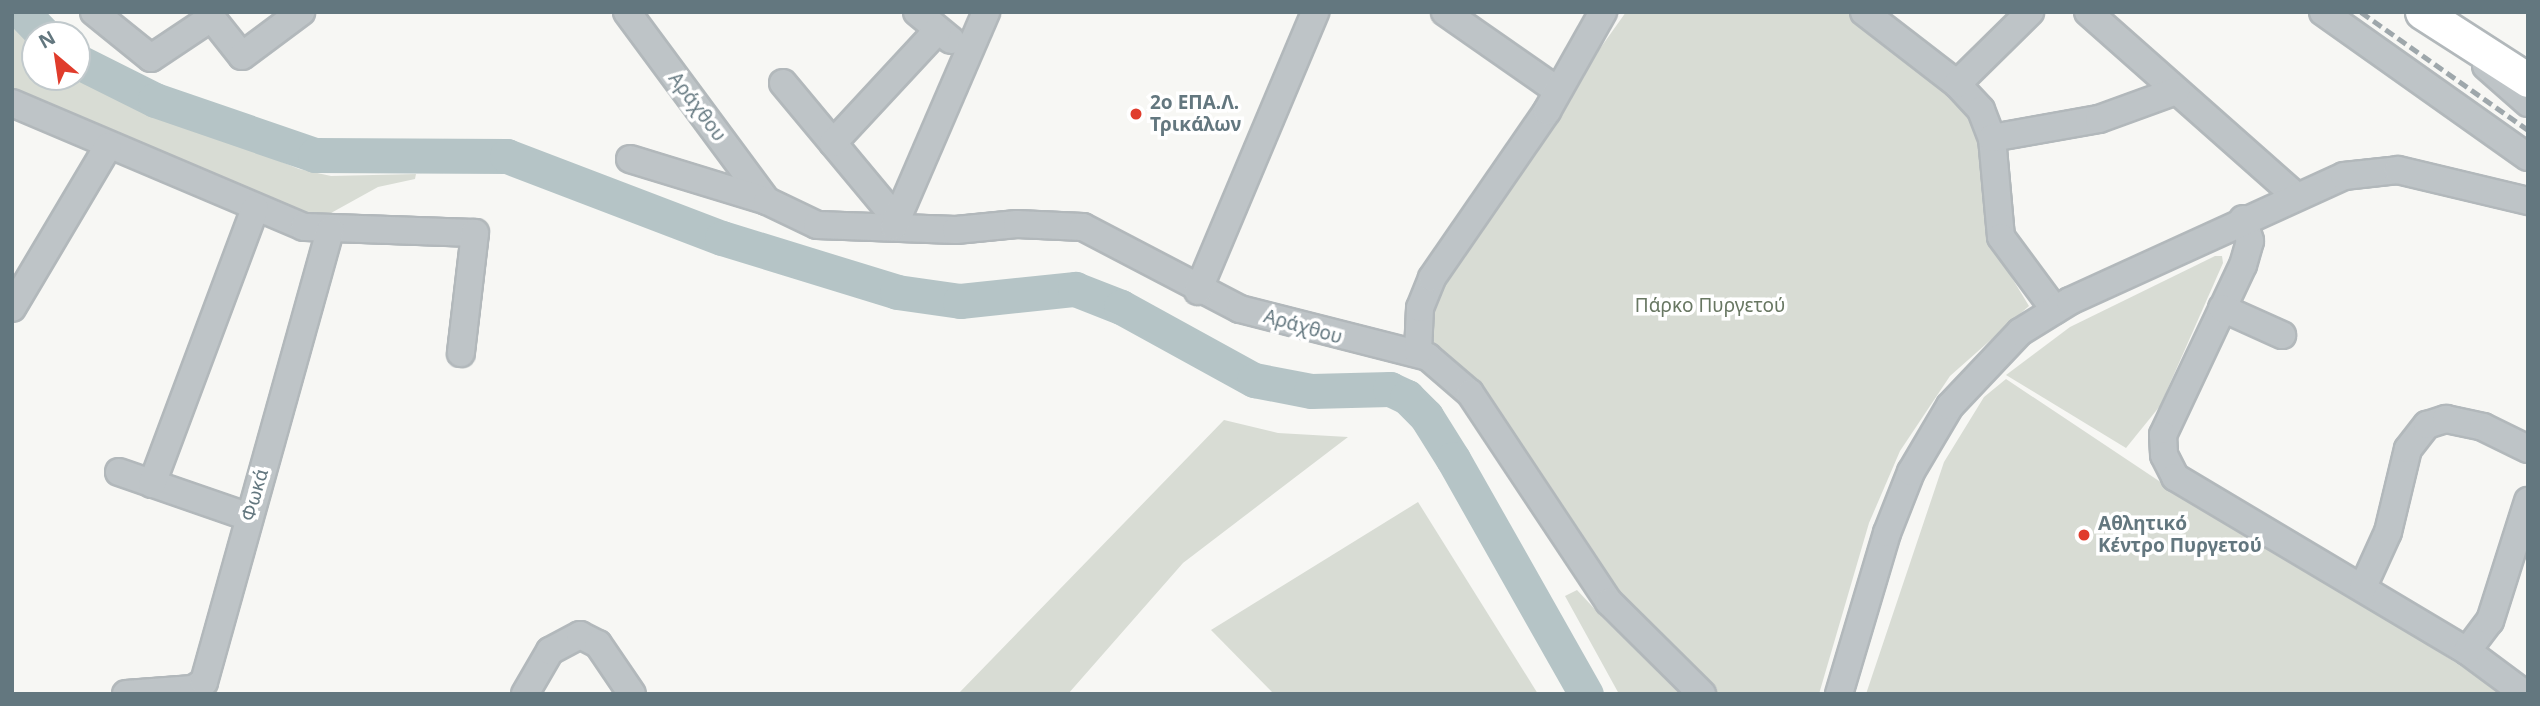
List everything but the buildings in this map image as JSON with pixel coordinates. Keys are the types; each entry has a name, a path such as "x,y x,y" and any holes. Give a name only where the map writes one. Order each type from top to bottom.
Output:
{"main road":[{"path":"2427,16 2528,80"}],"street":[{"path":"94,12 151,58 209,15 242,56 301,12"},
{"name":"Αράχθου","path":"627,12 767,201"},
{"path":"916,12 969,53"},
{"path":"783,83 896,223 986,12"},
{"path":"1198,291 1315,12"},
{"path":"1445,12 1557,90"},
{"path":"1418,352 1420,308 1432,278 1557,90 1603,12"},
{"path":"1864,12 1957,85 1980,110 1992,138 2001,236 2054,310"},
{"path":"1957,85 2030,12"},
{"path":"2088,12 2296,196"},
{"path":"2323,12 2528,157"},
{"path":"2427,16 2528,103"},
{"path":"833,142 938,30"},
{"path":"1992,138 2099,119 2176,91"},
{"path":"12,103 256,209 304,227 475,233 461,353"},
{"path":"12,308 108,146"},
{"name":"Αράχθου","path":"630,159 767,201 817,225 896,223 1083,227 1198,291 1285,324 1418,352 1465,387 1580,566 1702,694"},
{"path":"1839,694 1886,533 1925,444 1990,360 2054,310 2243,219 2344,176 2398,170 2528,201"},
{"path":"152,484 256,209"},
{"path":"2243,219 2250,241 2163,435 2168,465 2188,490 2363,587 2467,651 2525,694"},
{"name":"Φωκά","path":"126,694 193,690 204,682 330,230"},
{"path":"2222,308 2282,335"},
{"path":"2363,587 2388,532 2407,449 2427,425 2446,419 2483,427 2528,449"},
{"path":"119,472 249,517"},
{"path":"2467,651 2490,621 2528,501"},
{"path":"525,694 550,651 580,635 598,644 632,694"}],"green space":[{"name":"Πάρκο Πυργετού","path":"1626,12 1850,12 1923,65 1977,123 1995,250 2029,306 1950,376 1900,451 1869,523 1819,694 1712,694 1628,614 1431,344 1425,327 1446,265"},
{"path":"12,24 21,33 21,91 91,91 91,84 299,169 331,176 416,174 415,179 378,187 331,213 311,216 12,95"},
{"path":"2215,256 2222,256 2223,263 2160,406 2126,448 2006,375 2070,327"},
{"name":"Αθλητικό Κέντρο Πυργετού","path":"2006,379 2198,507 2299,563 2505,694 1866,694 1944,462 1984,397"},
{"path":"1224,420 1278,433 1348,437 1183,563 1068,694 958,694"},
{"path":"1418,502 1538,694 1274,694 1211,630"},
{"path":"1577,590 1682,694 1619,694 1565,596"}],"waterway":[{"path":"22,12 31,21"},
{"path":"91,68 155,100 315,155 507,156 722,238 897,292 960,301 1075,289 1121,307 1254,380 1311,391 1390,389 1407,397 1426,416 1586,694"}],"railway":[{"path":"2361,12 2528,130"}],"place":[{"name":"2ο ΕΠΑ.Λ. Τρικάλων","path":"1136,114"},
{"name":"Αθλητικό Κέντρο Πυργετού","path":"2084,535"}]}
